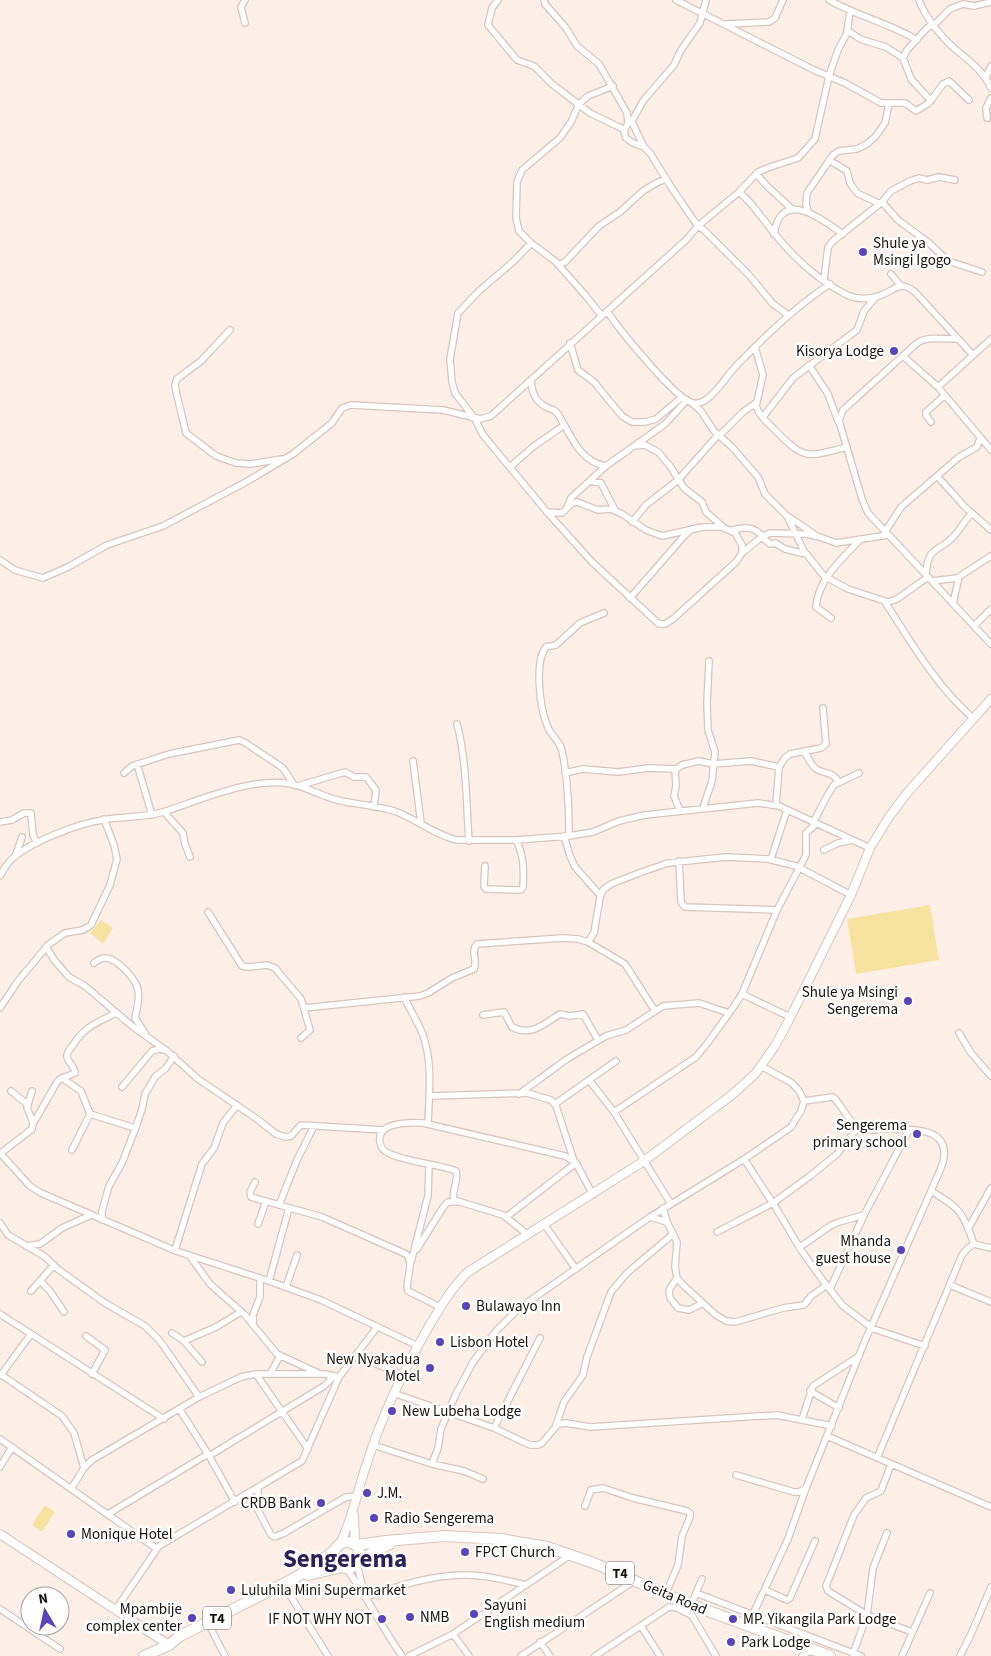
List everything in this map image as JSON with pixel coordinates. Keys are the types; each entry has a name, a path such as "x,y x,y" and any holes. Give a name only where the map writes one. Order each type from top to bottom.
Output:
{"highway":[{"name":"Geita Road","path":"144,1656 170,1645 180,1636 287,1582 315,1566 345,1542 356,1545 444,1536 477,1536 522,1541 573,1554 666,1593 689,1607 830,1656"},
{"name":"Geita Road","path":"287,1582 319,1571 352,1567 375,1551 400,1540"},
{"path":"356,1545 360,1553 358,1562"},
{"path":"338,1547 335,1560 344,1568"}],"main road":[{"path":"338,1547 353,1510 373,1445 393,1393 452,1288 468,1272 593,1195 644,1161 733,1094 755,1074 775,1046 790,1017 851,895 870,848 907,793 991,699"},
{"path":"353,1510 356,1545"},
{"path":"0,1534 170,1645"}],"street":[{"path":"245,0 241,7 245,23"},
{"path":"498,0 492,8 488,25 517,60 534,66 552,84 595,116 625,130"},
{"path":"544,0 545,4 566,28 577,46 599,64 632,121 644,147 698,226 734,260 772,304 788,315"},
{"path":"676,0 845,83 881,103 905,104 916,111 931,101 943,84 949,81 970,100"},
{"path":"632,121 643,100 674,65 681,50 700,23 706,0"},
{"path":"722,24 769,22 775,18 783,0"},
{"path":"829,0 850,11 900,30 917,40"},
{"path":"919,0 922,10 945,40 972,63 986,78 991,88"},
{"path":"903,58 927,28 933,25 946,11 958,5 974,6 991,1"},
{"path":"0,560 15,570 34,576 46,577 107,546 163,526 246,482 286,458 332,422 342,408 351,405 443,410 474,418 486,418 496,413 570,343 664,262 698,226 739,192 756,174 770,166 798,158 815,139 829,76 847,30 850,11"},
{"path":"847,30 860,38 886,47 903,58 910,79 931,101"},
{"path":"986,78 991,66"},
{"path":"613,86 588,96 579,105 571,122 560,138 522,170 517,182 516,218 519,231 558,265 636,350 687,400 701,411 719,436 732,447 758,477 765,494 787,516 820,536 836,543 860,540 886,533 901,507 959,457 977,447 980,438"},
{"path":"987,118 986,108 991,98"},
{"path":"808,212 806,193 829,160 839,150 857,149 875,137 885,123 889,104"},
{"path":"627,113 628,123 625,136 644,147"},
{"path":"829,160 847,171 850,183 857,193 881,203 898,220 930,243 948,261 982,272"},
{"path":"756,174 792,209"},
{"path":"824,279 828,247 881,203 891,191 914,179 943,178 955,180"},
{"path":"558,265 565,262 599,226 620,212 643,191 666,179"},
{"path":"739,192 746,197 774,234 793,255 830,284 854,298 862,299 876,297 901,286 908,287 915,292 973,355"},
{"path":"800,210 806,204"},
{"path":"774,234 776,222 782,212 792,209 808,212 820,218 842,234"},
{"path":"531,243 458,313 450,359 452,382 455,393 474,418 483,435 592,562 656,623 665,624 736,562 742,553 762,536 770,533 797,533 820,536"},
{"path":"891,274 901,286"},
{"path":"570,343 578,370 594,382 622,416 632,422 645,422 656,419 687,400 702,402 709,398 733,369 788,315 830,284"},
{"path":"763,417 787,385 809,365 856,330 864,311 876,297"},
{"path":"854,298 861,309 862,316"},
{"path":"230,330 201,361 177,379 175,385 186,433 206,449 228,461 251,464 286,458"},
{"path":"840,425 840,417 843,410 917,343 924,340 958,339"},
{"path":"938,386 991,339"},
{"path":"755,347 763,375 756,403 757,409 784,440 802,454 819,454 847,447"},
{"path":"903,356 938,386 991,450"},
{"path":"809,365 828,394 868,513 991,644"},
{"path":"531,380 537,402 557,412 563,426 579,449 596,464 606,466"},
{"path":"930,422 926,413 945,395"},
{"path":"568,507 570,499 590,480 632,446 665,424 687,400"},
{"path":"632,522 646,505 678,480 743,412 756,403"},
{"path":"510,467 534,446 563,426"},
{"path":"632,446 645,446 658,452 670,466 684,488 702,502 706,512 722,527"},
{"path":"938,477 991,530"},
{"path":"590,480 601,483 615,510"},
{"path":"548,512 561,514 572,503 577,502 598,510 615,510 646,530 662,536 703,527 722,527 732,530 749,527 756,530 770,544 775,543 784,549 806,554"},
{"path":"929,577 926,563 930,556 936,549 955,535 962,523 972,513"},
{"path":"787,516 806,554 826,577 848,589 885,602 892,602 929,577 950,580 959,577 991,556"},
{"path":"630,598 692,529"},
{"path":"732,530 742,545 742,553"},
{"path":"831,618 816,607 820,590 826,577 860,540"},
{"path":"953,602 959,577"},
{"path":"885,602 953,700 973,718"},
{"path":"974,626 991,609"},
{"path":"600,895 575,867 570,856 567,836 568,798 560,744 546,725 539,684 541,654 546,647 556,644 580,623 604,613"},
{"path":"703,808 712,781 715,752 708,733 706,704 709,662"},
{"path":"776,805 780,767 787,756 821,748 826,744 823,708"},
{"path":"457,724 462,742 469,841"},
{"path":"124,773 137,764 176,752 241,741 283,768 296,785"},
{"path":"803,752 808,756 814,767 834,776 838,782"},
{"path":"565,773 583,769 618,772 649,768 675,769 698,761 713,764 746,761 780,767"},
{"path":"413,762 421,823"},
{"path":"137,764 152,815"},
{"path":"675,769 676,786 674,796 680,811"},
{"path":"296,785 345,772 354,777 366,777 376,790 374,807"},
{"path":"614,1112 696,1058 742,994 778,910 806,855 806,833 814,824 827,796 838,782 859,774"},
{"path":"0,876 15,856 37,843 62,832 104,819 152,815 205,797 276,782 296,785 336,800 396,812 450,839 469,841 516,840 567,836 598,830 627,819 758,802 776,805 870,848"},
{"path":"771,859 787,810"},
{"path":"0,822 12,820 27,812 31,813 33,835 37,843"},
{"path":"164,812 182,833 190,857"},
{"path":"0,1008 18,980 46,947 65,933 89,928 112,880 117,853 104,819"},
{"path":"15,856 22,838"},
{"path":"485,866 486,889 520,890 523,887 524,865 521,849 516,840"},
{"path":"824,850 838,843 852,840"},
{"path":"588,942 594,933 600,895 603,890 611,884 656,866 679,861 726,857 771,859 799,868 851,895"},
{"path":"679,861 681,902 685,908 778,910"},
{"path":"208,912 242,966 267,965 275,968 301,999 310,1030 301,1038"},
{"path":"304,1008 425,995 452,978 474,969 476,965 474,949 477,944 563,938 588,942 625,964 655,1011"},
{"path":"46,947 67,975 87,987 116,1013 167,1050 198,1079 281,1137 291,1136 299,1126 384,1130"},
{"path":"94,963 103,958 114,961 122,966 135,983 139,1001 134,1016 135,1020 150,1039"},
{"path":"742,994 790,1017"},
{"path":"404,997 425,1042 429,1065 428,1124"},
{"path":"519,1094 598,1040 626,1030 663,1006 694,1003 705,1004 729,1012"},
{"path":"483,1015 504,1012 512,1027 526,1031 542,1026 560,1014 570,1016 583,1014 598,1040"},
{"path":"116,1013 83,1031 67,1054 76,1073 57,1082 30,1131 0,1153 34,1189 91,1216 175,1250 320,1300 418,1346"},
{"path":"959,1033 971,1053 991,1076"},
{"path":"122,1087 152,1051 167,1050"},
{"path":"102,1220 102,1211 109,1186 122,1163 136,1128 146,1094 156,1075 166,1068 174,1056"},
{"path":"555,1104 616,1061"},
{"path":"432,1464 438,1448 439,1435 455,1396 473,1362 496,1331 523,1305 663,1208 744,1159 791,1127 801,1111 804,1101 792,1083 761,1066"},
{"path":"62,1078 81,1092 90,1114 72,1150"},
{"path":"589,1080 614,1112 671,1204"},
{"path":"11,1091 27,1104"},
{"path":"32,1091 27,1104 27,1110 33,1124"},
{"path":"429,1096 533,1094 551,1100 555,1104 575,1162 593,1195"},
{"path":"753,1614 788,1539 806,1488 859,1356 943,1163 944,1155 939,1139 932,1133 921,1130 875,1130 858,1127 851,1121 833,1097 804,1101"},
{"path":"175,1250 202,1164 214,1148 223,1123 237,1105"},
{"path":"90,1114 136,1128"},
{"path":"528,1234 506,1218 452,1198 458,1175 456,1171 387,1154 381,1147 380,1140 384,1130 398,1123 428,1124 565,1156 575,1162"},
{"path":"279,1205 297,1160 314,1126"},
{"path":"717,1232 773,1203 837,1154 858,1127"},
{"path":"663,1208 667,1222 677,1242 675,1267 677,1278 708,1309 726,1321 738,1322 783,1308 804,1305 811,1296 828,1287 909,1130"},
{"path":"744,1159 800,1247 843,1306 871,1328 925,1346"},
{"path":"506,1218 575,1162"},
{"path":"429,1164 428,1196 410,1266 407,1286 408,1291 440,1307"},
{"path":"255,1182 250,1192 251,1197 340,1224 406,1254 409,1257 410,1266"},
{"path":"931,1191 953,1204 962,1215 974,1244"},
{"path":"968,1229 990,1191"},
{"path":"258,1224 266,1201"},
{"path":"413,1255 444,1206 450,1202 459,1201"},
{"path":"269,1281 290,1208"},
{"path":"800,1247 830,1226 864,1215"},
{"path":"26,1246 42,1243 62,1228 91,1216"},
{"path":"650,1217 667,1222"},
{"path":"0,1223 11,1237 38,1252 105,1303 145,1326 160,1341 199,1398"},
{"path":"544,1224 576,1269"},
{"path":"393,1393 494,1428 524,1443 534,1446 542,1443 556,1425 564,1402 583,1375 587,1357 611,1292 627,1273 674,1234"},
{"path":"0,1236 11,1237"},
{"path":"38,1252 42,1243"},
{"path":"877,1458 962,1255 974,1244 991,1248"},
{"path":"189,1255 210,1284 243,1313 280,1356 320,1374"},
{"path":"286,1287 297,1255"},
{"path":"31,1291 54,1265"},
{"path":"253,1324 255,1310 260,1297 260,1278"},
{"path":"677,1278 669,1290 669,1294 678,1308 689,1310 702,1303"},
{"path":"40,1281 50,1291 64,1312"},
{"path":"950,1285 991,1302"},
{"path":"184,1341 243,1313 255,1310"},
{"path":"0,1314 164,1419"},
{"path":"108,1514 324,1386 356,1355 377,1327"},
{"path":"172,1333 184,1341 202,1362"},
{"path":"31,1334 1,1374 55,1411 67,1422 80,1449 84,1468"},
{"path":"86,1336 105,1350 92,1374"},
{"path":"494,1428 540,1338"},
{"path":"356,1355 402,1375"},
{"path":"270,1374 280,1356"},
{"path":"802,1419 813,1386 859,1356"},
{"path":"256,1374 308,1449"},
{"path":"71,1489 84,1468 92,1460 235,1379 256,1374 320,1374 336,1376"},
{"path":"116,1610 156,1549 300,1463 308,1449 336,1376"},
{"path":"810,1391 839,1408"},
{"path":"180,1410 235,1502"},
{"path":"556,1425 566,1423 590,1427 767,1415 802,1419 832,1426"},
{"path":"827,1436 991,1506"},
{"path":"0,1439 156,1549"},
{"path":"373,1445 432,1464 464,1471 483,1479"},
{"path":"0,1466 12,1447"},
{"path":"891,1464 881,1491 866,1498 852,1517 826,1586 828,1591 867,1615 912,1632"},
{"path":"736,1475 794,1492 806,1488"},
{"path":"258,1488 258,1510 271,1535 275,1537 346,1497 357,1496"},
{"path":"585,1506 591,1490 603,1488 690,1513 690,1518 682,1536 678,1565 666,1593"},
{"path":"852,1654 867,1615 873,1568 887,1533"},
{"path":"765,1590 787,1600 790,1598 814,1541"},
{"path":"409,1656 453,1634 573,1554"},
{"path":"358,1562 365,1595"},
{"path":"344,1568 365,1595 383,1629 402,1656"},
{"path":"365,1595 439,1577 468,1575 490,1577 526,1585"},
{"path":"689,1607 702,1579"},
{"path":"521,1656 635,1580"},
{"path":"287,1582 328,1656"},
{"path":"960,1656 991,1587"},
{"path":"696,1593 861,1656"},
{"path":"902,1656 930,1593"},
{"path":"595,1656 604,1654 670,1606 677,1608 689,1607"},
{"path":"689,1607 716,1656"},
{"path":"0,1609 60,1649"},
{"path":"208,1623 225,1656"},
{"path":"641,1626 660,1656"},
{"path":"453,1634 469,1656"},
{"path":"540,1642 550,1656"},
{"path":"802,1656 813,1649"}],"shaded area":[{"path":"930,905 939,960 856,974 847,919"},
{"path":"101,920 113,928 103,944 90,933"},
{"path":"45,1505 55,1512 42,1532 32,1525"}],"place":[{"name":"Shule ya Msingi Igogo","path":"863,252"},
{"name":"Kisorya Lodge","path":"894,351"},
{"name":"Shule ya Msingi Sengerema","path":"908,1001"},
{"name":"Sengerema primary school","path":"917,1134"},
{"name":"Mhanda guest house","path":"901,1250"},
{"name":"Bulawayo Inn","path":"466,1306"},
{"name":"Lisbon Hotel","path":"440,1342"},
{"name":"New Nyakadua Motel","path":"430,1368"},
{"name":"New Lubeha Lodge","path":"392,1411"},
{"name":"J.M.","path":"367,1493"},
{"name":"CRDB Bank","path":"321,1503"},
{"name":"Radio Sengerema","path":"374,1518"},
{"name":"Monique Hotel","path":"71,1534"},
{"name":"FPCT Church","path":"465,1552"},
{"name":"Luluhila Mini Supermarket","path":"231,1590"},
{"name":"Sayuni English medium","path":"474,1614"},
{"name":"NMB","path":"410,1617"},
{"name":"Mpambije complex center","path":"192,1618"},
{"name":"IF NOT WHY NOT","path":"382,1619"},
{"name":"MP. Yikangila Park Lodge","path":"733,1619"},
{"name":"Park Lodge","path":"731,1642"}],"district":[{"name":"Sengerema","path":"345,1558"}]}
